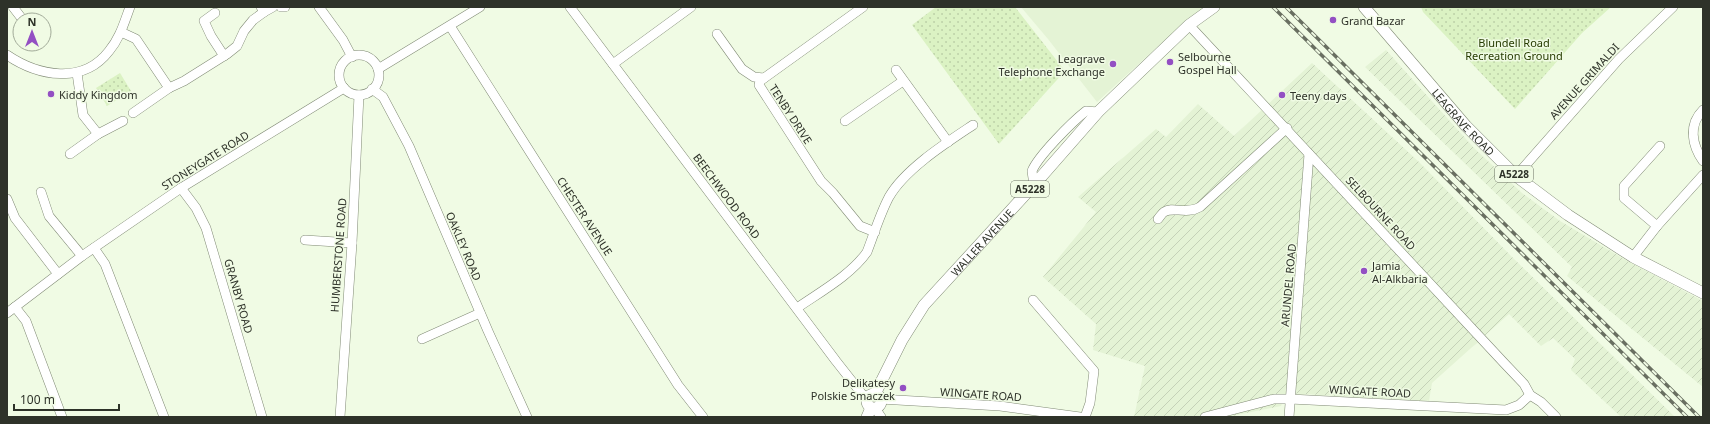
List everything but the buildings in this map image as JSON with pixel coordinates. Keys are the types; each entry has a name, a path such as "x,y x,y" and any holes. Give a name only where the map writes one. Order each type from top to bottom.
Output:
{"main road":[{"name":"WALLER AVENUE","path":"874,406 902,340 924,306 1098,112 1189,25 1214,7"},
{"name":"LEAGRAVE ROAD","path":"1364,7 1466,126 1516,176 1568,216 1634,257 1703,293"}],"street":[{"path":"7,55 35,71 56,74 77,73 93,66 109,52 121,32 130,7"},
{"path":"133,113 169,88 184,81 224,56 237,46 244,31 263,9 273,7"},
{"path":"319,7 343,40 352,57"},
{"path":"378,69 480,7"},
{"name":"BEECHWOOD ROAD","path":"570,7 862,394 874,406"},
{"path":"613,64 691,7"},
{"name":"TENBY DRIVE","path":"863,7 760,81 759,88 821,181 833,193 860,226 875,232"},
{"name":"AVENUE GRIMALDI","path":"1516,176 1619,58 1673,7"},
{"path":"215,13 201,19 224,56"},
{"name":"SELBOURNE ROAD","path":"1189,25 1287,128 1524,384 1530,395 1541,402 1556,417"},
{"name":"CHESTER AVENUE","path":"450,26 678,385 703,417"},
{"path":"121,32 136,39 169,88"},
{"path":"717,34 742,69 754,76 764,78"},
{"path":"364,56 370,59 378,69 378,80 372,89 359,95 353,94 344,88 339,76 340,70 346,60 352,57 364,56"},
{"path":"896,70 948,142"},
{"path":"77,73 83,115 98,134"},
{"path":"845,121 903,81"},
{"name":"STONEYGATE ROAD","path":"7,313 82,256 181,188 344,88"},
{"name":"OAKLEY ROAD","path":"372,89 383,96 409,146 480,313 527,417"},
{"name":"HUMBERSTONE ROAD","path":"340,417 352,243 359,95"},
{"path":"1703,110 1699,114 1692,134 1697,152 1703,161"},
{"path":"70,154 98,134 123,121"},
{"path":"798,308 853,268 862,259 867,252 889,197 910,171 973,125"},
{"path":"1158,219 1164,212 1172,210 1193,210 1200,207 1287,128"},
{"path":"1657,226 1624,198 1624,186 1660,146"},
{"name":"ARUNDEL ROAD","path":"1289,417 1310,154"},
{"path":"1634,257 1657,226 1703,175"},
{"name":"GRANBY ROAD","path":"181,188 196,208 206,228 262,417"},
{"path":"41,192 49,216 82,256"},
{"path":"7,199 15,218 58,274"},
{"path":"305,240 352,243"},
{"path":"94,248 105,264 164,417"},
{"path":"1033,300 1094,371 1090,403 1085,417"},
{"path":"15,306 26,321 62,417"},
{"path":"422,339 480,313"},
{"name":"WINGATE ROAD","path":"1205,417 1274,399 1506,410 1519,405 1530,395"},
{"name":"WINGATE ROAD","path":"874,406 1000,406 1080,417"}],"shaded area":[{"path":"1021,7 1205,7 1180,26 1097,102"},
{"path":"1386,50 1474,148 1522,193 1560,221 1629,262 1703,301 1703,387 1567,276 1572,267 1365,67"},
{"path":"1312,63 1419,162 1511,256 1675,417 1621,417 1571,370 1575,359 1553,338 1541,346 1509,314 1432,383 1429,401 1286,393 1281,406 1227,417 1134,417 1145,366 1093,350 1096,324 1043,277 1096,212 1078,197 1156,129 1166,137 1198,104 1234,136"}],"green space":[{"path":"936,7 1015,7 1065,71 999,144 912,25"},
{"name":"Blundell Road Recreation Ground","path":"1421,7 1611,7 1582,33 1515,109 1423,12"},
{"path":"120,73 131,91 107,106 96,88"}],"railway":[{"path":"1273,7 1687,417"},
{"path":"1286,7 1699,417"}],"place":[{"name":"Grand Bazar","path":"1333,20"},
{"name":"Selbourne Gospel Hall","path":"1170,62"},
{"name":"Leagrave Telephone Exchange","path":"1113,64"},
{"name":"Kiddy Kingdom","path":"51,94"},
{"name":"Teeny days","path":"1282,95"},
{"name":"Jamia Al-Alkbaria","path":"1364,271"},
{"name":"Delikatesy Polskie Smaczek","path":"903,388"}]}
